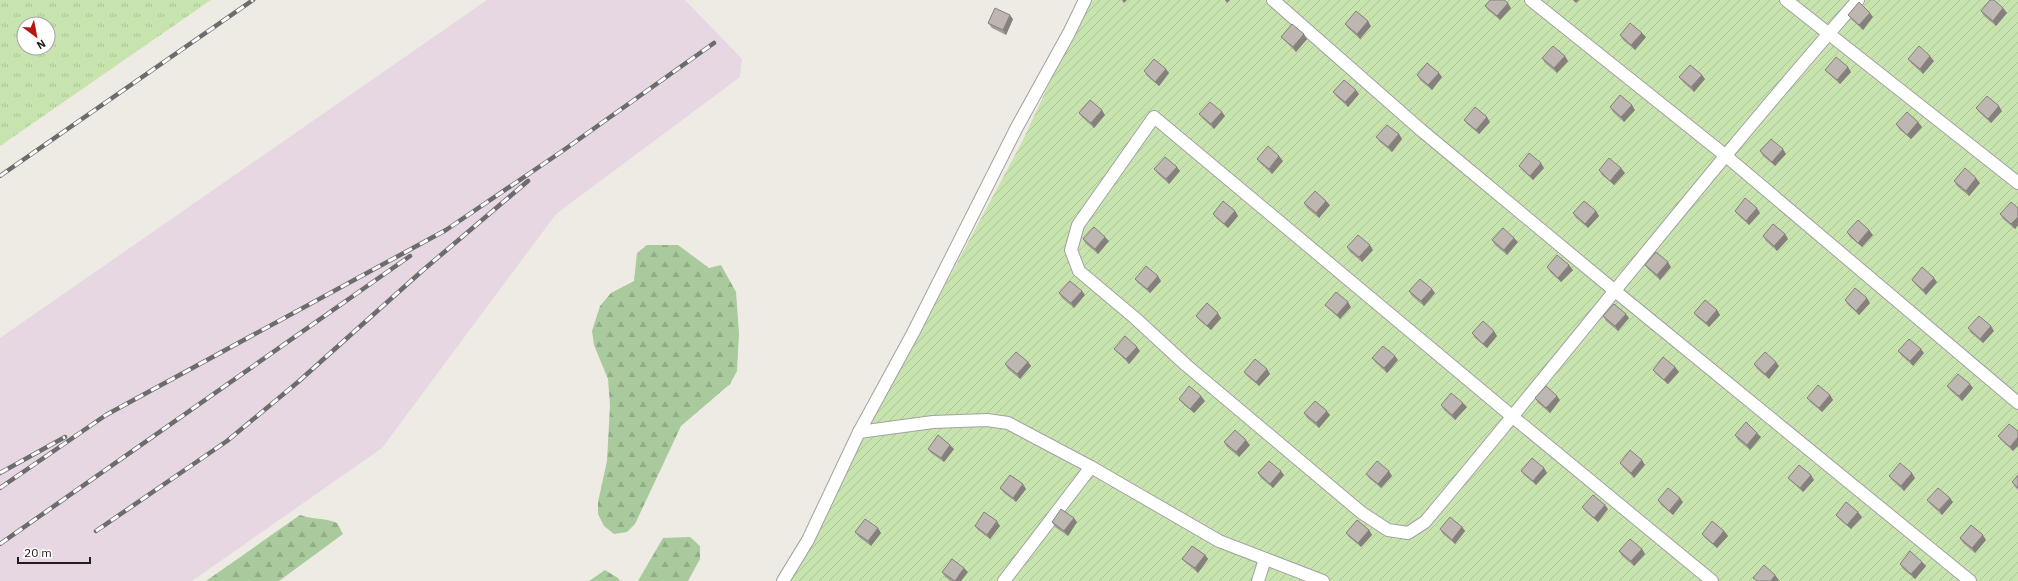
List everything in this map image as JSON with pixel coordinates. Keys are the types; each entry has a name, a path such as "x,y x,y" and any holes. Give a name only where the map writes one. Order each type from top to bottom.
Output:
{"lane":[{"path":"783,581 808,540 859,432 913,333 1017,127 1069,33 1085,0"},
{"path":"1273,0 1421,130 1615,292 1970,581"},
{"path":"1531,0 1726,156 2018,403"},
{"path":"1786,0 2018,183"},
{"path":"1712,581 1513,417 1154,117 1078,225 1071,250 1079,271 1135,318 1186,365 1356,508 1388,530 1408,533 1425,522 1513,417 1726,156 1858,0"},
{"path":"859,432 933,422 987,420 1008,423 1091,467 1219,540 1323,581"},
{"path":"1004,581 1091,467"},
{"path":"1258,581 1265,559"}],"shaded area":[{"path":"487,0 685,0 742,59 740,77 556,214 382,448 192,581 0,581 0,338"}],"green space":[{"path":"0,0 211,0 0,146"},
{"path":"1088,0 2018,0 2018,581 780,581 863,438 1022,142"},
{"path":"647,245 678,245 709,268 721,265 736,292 739,333 737,371 730,384 681,426 635,524 627,532 614,534 604,526 598,514 598,502 607,461 610,405 608,379 594,345 592,331 600,306 611,293 634,281 637,253"},
{"path":"300,515 337,523 343,534 279,581 206,581"},
{"path":"690,537 700,546 700,559 688,581 638,581 663,538"},
{"path":"605,570 618,578 620,581 589,581"}],"building":[{"path":"1490,0 1504,0 1508,3 1497,16 1485,6"},
{"path":"1990,0 1994,0 2003,8 1993,21 1981,11"},
{"path":"1859,2 1870,13 1859,25 1848,15"},
{"path":"995,8 1010,15 1003,30 988,23"},
{"path":"1356,11 1368,21 1357,34 1345,24"},
{"path":"1630,23 1642,33 1631,45 1620,35"},
{"path":"1292,24 1304,34 1293,47 1281,37"},
{"path":"1553,46 1565,56 1554,68 1542,58"},
{"path":"1919,46 1930,56 1920,69 1908,59"},
{"path":"1836,57 1848,67 1837,80 1825,70"},
{"path":"1154,59 1166,69 1155,82 1144,71"},
{"path":"1427,63 1439,73 1428,85 1417,75"},
{"path":"1690,65 1702,75 1691,87 1679,77"},
{"path":"1344,80 1356,90 1345,102 1333,92"},
{"path":"1620,95 1632,105 1621,117 1610,107"},
{"path":"1987,96 1999,106 1988,119 1976,108"},
{"path":"1090,100 1102,110 1091,123 1079,113"},
{"path":"1210,102 1222,112 1211,124 1199,114"},
{"path":"1475,107 1487,117 1476,130 1464,120"},
{"path":"1907,112 1918,122 1907,135 1896,124"},
{"path":"1387,125 1399,134 1388,147 1376,137"},
{"path":"1771,139 1783,149 1772,162 1760,151"},
{"path":"1268,146 1279,156 1269,169 1257,159"},
{"path":"1529,153 1541,163 1530,176 1519,166"},
{"path":"1165,157 1177,167 1166,179 1154,169"},
{"path":"1609,158 1621,168 1610,181 1599,170"},
{"path":"1965,168 1976,178 1966,191 1954,181"},
{"path":"1315,191 1326,201 1316,213 1304,203"},
{"path":"1745,198 1757,208 1746,221 1735,211"},
{"path":"1223,201 1235,211 1224,224 1213,214"},
{"path":"1584,201 1596,211 1585,224 1573,213"},
{"path":"2011,202 2018,208 2018,217 2011,224 2000,214"},
{"path":"1858,220 1869,230 1858,243 1847,232"},
{"path":"1773,224 1785,234 1774,246 1763,236"},
{"path":"1094,227 1105,237 1095,249 1083,239"},
{"path":"1503,228 1514,238 1504,250 1492,240"},
{"path":"1358,235 1370,245 1359,257 1347,247"},
{"path":"1656,252 1668,262 1657,275 1645,265"},
{"path":"1557,255 1569,265 1558,278 1547,267"},
{"path":"1146,266 1158,276 1147,289 1135,279"},
{"path":"1922,267 1934,278 1923,290 1912,280"},
{"path":"1420,279 1432,289 1421,301 1409,291"},
{"path":"1070,281 1082,291 1071,303 1059,293"},
{"path":"1855,288 1867,298 1856,311 1845,300"},
{"path":"1336,292 1348,302 1337,315 1325,305"},
{"path":"1705,300 1717,310 1706,323 1694,313"},
{"path":"1207,303 1218,313 1207,326 1196,316"},
{"path":"1614,304 1626,314 1615,326 1603,316"},
{"path":"1979,316 1991,326 1980,339 1968,328"},
{"path":"1483,321 1494,331 1483,344 1472,333"},
{"path":"1125,336 1137,347 1126,359 1114,349"},
{"path":"1909,339 1921,349 1910,361 1898,351"},
{"path":"1383,346 1395,356 1384,368 1372,358"},
{"path":"1016,352 1028,362 1017,374 1005,364"},
{"path":"1765,352 1776,362 1765,374 1754,364"},
{"path":"1663,357 1675,367 1664,380 1653,370"},
{"path":"1255,359 1267,369 1256,382 1244,372"},
{"path":"1958,374 1970,384 1959,396 1947,386"},
{"path":"1818,385 1830,395 1819,408 1807,398"},
{"path":"1189,386 1201,396 1190,409 1179,399"},
{"path":"1546,386 1557,396 1546,408 1535,398"},
{"path":"1451,393 1463,403 1452,415 1441,405"},
{"path":"1315,401 1327,411 1316,423 1304,413"},
{"path":"1746,422 1757,433 1747,445 1735,435"},
{"path":"2009,424 2018,431 2018,437 2010,447 1998,436"},
{"path":"1235,430 1246,440 1236,452 1224,442"},
{"path":"938,435 950,445 941,458 928,449"},
{"path":"1630,450 1642,460 1631,473 1620,463"},
{"path":"1532,458 1544,468 1533,481 1521,471"},
{"path":"1269,461 1281,471 1270,484 1258,473"},
{"path":"1377,461 1389,471 1378,484 1366,474"},
{"path":"1900,463 1912,473 1901,486 1889,476"},
{"path":"1799,465 1811,475 1800,488 1788,478"},
{"path":"1010,475 1023,484 1013,498 1000,488"},
{"path":"2018,475 2018,488 2012,482"},
{"path":"1668,488 1680,498 1669,511 1658,500"},
{"path":"1938,488 1950,498 1939,510 1927,500"},
{"path":"1593,495 1605,505 1594,518 1582,507"},
{"path":"1846,502 1858,512 1847,525 1836,515"},
{"path":"1061,509 1074,518 1064,531 1052,522"},
{"path":"984,512 997,521 987,535 975,526"},
{"path":"1450,517 1462,527 1452,540 1440,529"},
{"path":"865,519 878,528 868,541 855,532"},
{"path":"1357,520 1369,530 1358,543 1346,533"},
{"path":"1712,521 1724,531 1713,544 1702,534"},
{"path":"1971,525 1983,535 1972,548 1960,538"},
{"path":"1630,539 1642,549 1631,561 1619,551"},
{"path":"1192,546 1205,555 1195,568 1182,559"},
{"path":"1910,551 1922,562 1911,574 1900,564"},
{"path":"952,559 964,568 955,581 942,572"},
{"path":"1764,565 1775,575 1771,581 1757,581 1753,578"}],"railway":[{"path":"0,176 253,0"},
{"path":"0,488 106,415 446,230 561,152 714,43"},
{"path":"96,531 227,441 298,382 422,271 528,181"},
{"path":"0,544 410,256"},
{"path":"0,473 65,437"}]}
